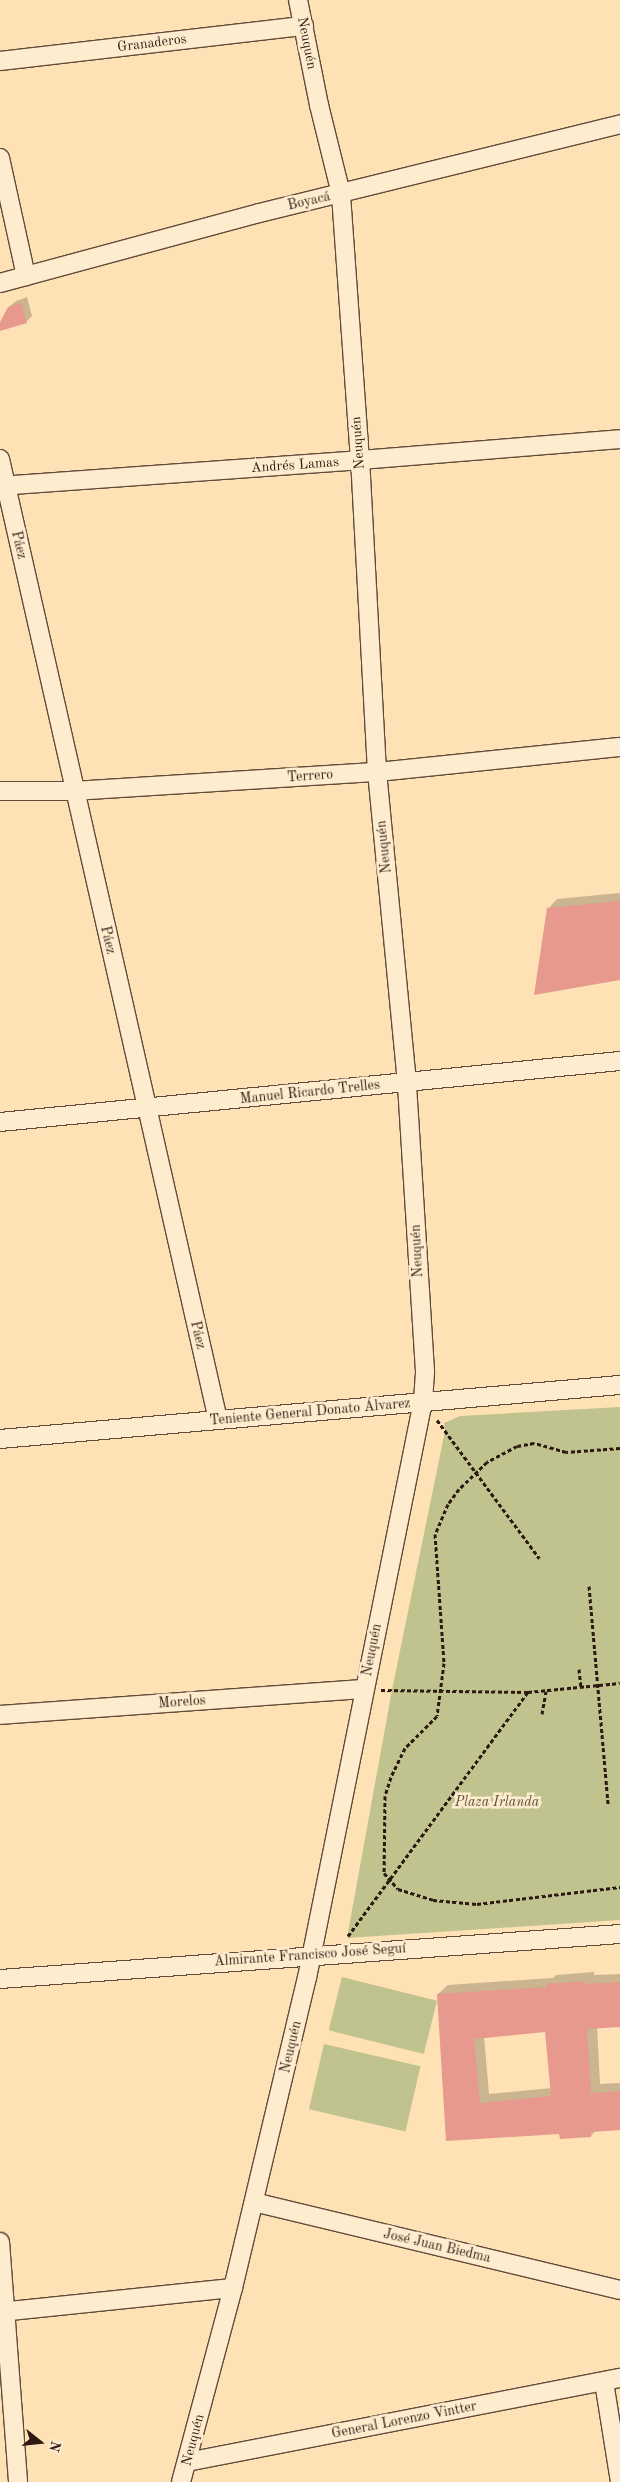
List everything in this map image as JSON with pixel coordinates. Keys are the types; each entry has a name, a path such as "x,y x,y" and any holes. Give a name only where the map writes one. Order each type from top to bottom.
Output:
{"street":[{"name":"Neuquén","path":"181,2482 233,2288 312,1955 423,1401 425,1371 407,1083 377,772 360,460 341,194 319,105 298,0"},
{"name":"Granaderos","path":"0,61 304,26"},
{"name":"Boyacá","path":"0,283 259,213 620,124"},
{"path":"0,158 26,276"},
{"name":"Andrés Lamas","path":"3,485 360,460 620,439"},
{"name":"Páez","path":"0,459 3,485 218,1420"},
{"name":"Terrero","path":"0,790 74,791 377,772 620,747"},
{"name":"Manuel Ricardo Trelles","path":"0,1122 620,1061"},
{"name":"Teniente General Donato Álvarez","path":"0,1439 620,1385"},
{"name":"Morelos","path":"0,1715 364,1689"},
{"name":"Almirante Francisco José Seguí","path":"0,1979 336,1953 620,1934"},
{"name":"José Juan Biedma","path":"254,2202 620,2290"},
{"path":"0,2242 3,2311 18,2482"},
{"path":"3,2311 233,2288"},
{"path":"612,2380 620,2482"},
{"name":"General Lorenzo Vintter","path":"187,2462 612,2380"}],"path":[{"path":"423,1401 539,1558"},
{"path":"620,1448 566,1452 534,1443 517,1446 487,1462 459,1489 448,1504 435,1534 444,1663 437,1716 405,1748 390,1777 385,1796 384,1873 398,1890 433,1900 477,1904 620,1887"},
{"path":"589,1586 608,1805"},
{"path":"579,1670 581,1688"},
{"path":"364,1689 440,1692 528,1692 620,1683"},
{"path":"542,1714 546,1690"},
{"path":"336,1953 528,1692"}],"green space":[{"name":"Plaza Irlanda","path":"620,1407 620,1920 347,1938 392,1690 445,1431 444,1423 460,1416"},
{"path":"342,1977 437,2001 424,2054 329,2030"},
{"path":"324,2044 420,2066 405,2132 309,2109"}],"building":[{"path":"21,303 27,323 0,331 0,322 8,307"},
{"path":"620,901 620,980 534,995 547,908"},
{"path":"585,1981 585,1984 620,1982 620,2027 587,2029 591,2093 620,2091 620,2130 591,2132 591,2137 560,2139 559,2134 446,2141 437,1994 546,1987 546,1984","holes":["545,2032 551,2096 480,2103 474,2039"]}]}
